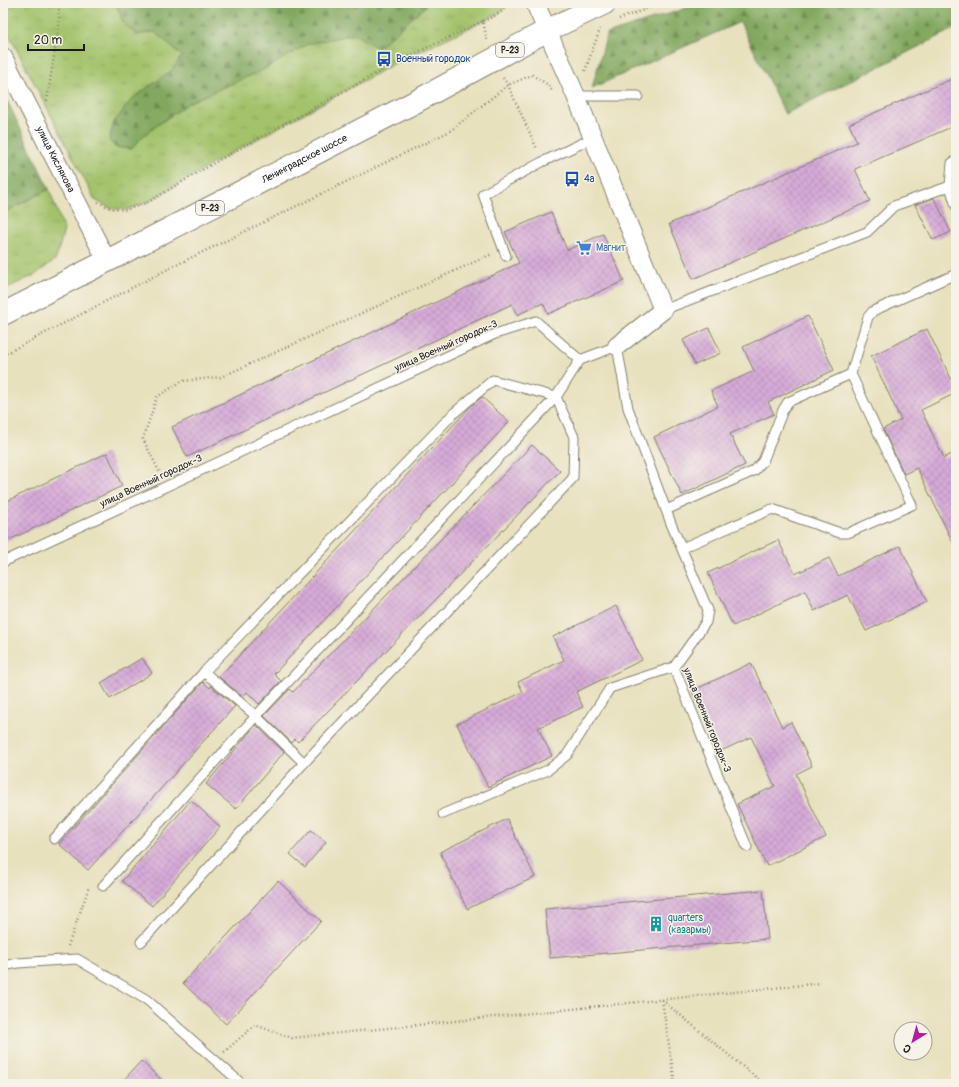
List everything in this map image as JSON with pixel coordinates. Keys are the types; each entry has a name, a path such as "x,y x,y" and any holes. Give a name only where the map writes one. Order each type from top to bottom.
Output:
{"highway":[{"name":"Ленинградское шоссе","path":"3,314 107,262 417,101 546,31 609,12"}],"street":[{"path":"535,3 593,138 663,310 617,346"},
{"name":"улица Кислякова","path":"3,56 107,262"}],"lane":[{"path":"574,93 638,96"},
{"path":"505,253 483,194 542,162 593,138"},
{"path":"956,161 952,163 950,186 956,206"},
{"path":"663,310 867,232 894,206 950,186"},
{"path":"682,548 772,509 840,532 848,533 912,505 851,374 868,317 873,311 956,274"},
{"name":"улица Военный городок-3","path":"3,562 495,334 536,321 580,360"},
{"path":"103,886 256,716 556,397 580,360 617,346"},
{"name":"улица Военный городок-3","path":"617,346 628,408 666,510 708,610 706,622 674,667 747,847"},
{"path":"666,510 754,471 763,461 783,410 788,402 851,374"},
{"path":"54,839 204,672 454,413 493,380 556,397"},
{"path":"141,942 304,763 573,478 574,437 556,397"},
{"path":"443,814 548,770 567,755 610,688 674,667"},
{"path":"204,672 256,716 304,763"},
{"path":"3,966 18,963 77,959 147,1000 242,1084"}],"path":[{"path":"46,105 59,24 59,3"},
{"path":"95,200 110,208 126,210 148,202 219,160 399,61 498,14 510,3"},
{"path":"609,12 621,18 663,3"},
{"path":"483,21 492,60 508,85 542,162"},
{"path":"3,355 166,270 450,130 508,85 532,75 547,84 555,95 574,93 581,87 600,28"},
{"path":"166,486 143,439 157,397 182,381 221,378 505,253"},
{"path":"64,960 89,886"},
{"path":"215,1060 255,1025 292,1038 821,983"},
{"path":"662,999 675,1084"},
{"path":"662,999 764,1084"}],"green space":[{"path":"19,3 510,3 498,14 399,61 219,160 148,202 126,210 110,208 95,200 3,23 3,11"},
{"path":"116,3 429,3 378,48 354,34 308,44 267,68 188,103 144,135 132,149 115,147 109,140 114,122 132,99 171,71 182,56 155,32 137,35 123,23"},
{"path":"702,3 956,3 956,28 785,114 740,22 592,88 607,34"},
{"path":"3,92 49,189 3,213"},
{"path":"49,189 64,230 56,259 35,275 3,290 3,213"}],"building":[{"path":"956,77 956,125 855,169 870,201 693,279 669,224 857,142 849,124"},
{"path":"934,198 951,232 933,240 915,205"},
{"path":"551,212 567,250 603,234 624,281 548,314 543,303 517,315 512,304 187,457 172,427 519,263 505,232"},
{"path":"808,316 834,370 768,402 774,414 730,434 745,465 682,495 654,437 718,406 711,391 754,371 743,347"},
{"path":"709,328 721,353 695,365 683,340"},
{"path":"927,329 956,389 956,393 921,410 944,458 956,452 956,549 917,468 904,474 883,429 901,420 871,356"},
{"path":"482,397 509,422 274,674 281,681 259,704 247,692 243,697 219,677 472,405"},
{"path":"532,445 560,471 298,742 295,739 292,743 264,716 290,689 293,692"},
{"path":"107,453 122,486 3,543 3,503"},
{"path":"778,540 795,574 829,558 838,576 900,546 927,602 866,631 848,595 814,611 805,591 733,626 708,573"},
{"path":"616,606 642,660 576,692 583,707 538,728 552,756 488,787 457,724 523,692 518,682 564,660 553,637"},
{"path":"142,658 152,673 110,699 101,683"},
{"path":"751,663 782,727 791,722 812,766 796,774 826,837 767,866 737,804 775,786 751,737 721,751 692,691"},
{"path":"203,682 210,688 211,686 235,706 88,870 59,844"},
{"path":"256,725 284,752 236,809 206,784"},
{"path":"191,800 220,827 152,906 122,881"},
{"path":"507,819 535,877 467,909 440,852"},
{"path":"311,830 326,842 305,867 290,854"},
{"path":"278,881 321,921 226,1024 183,983"},
{"name":"quarters (казармы)","path":"763,890 768,939 550,958 545,909"},
{"path":"141,1061 166,1084 120,1084"}],"place":[{"name":"Военный городок","path":"384,59"},
{"name":"4а","path":"572,179"},
{"name":"Магнит","path":"584,248"},
{"name":"quarters (казармы)","path":"656,924"}]}
